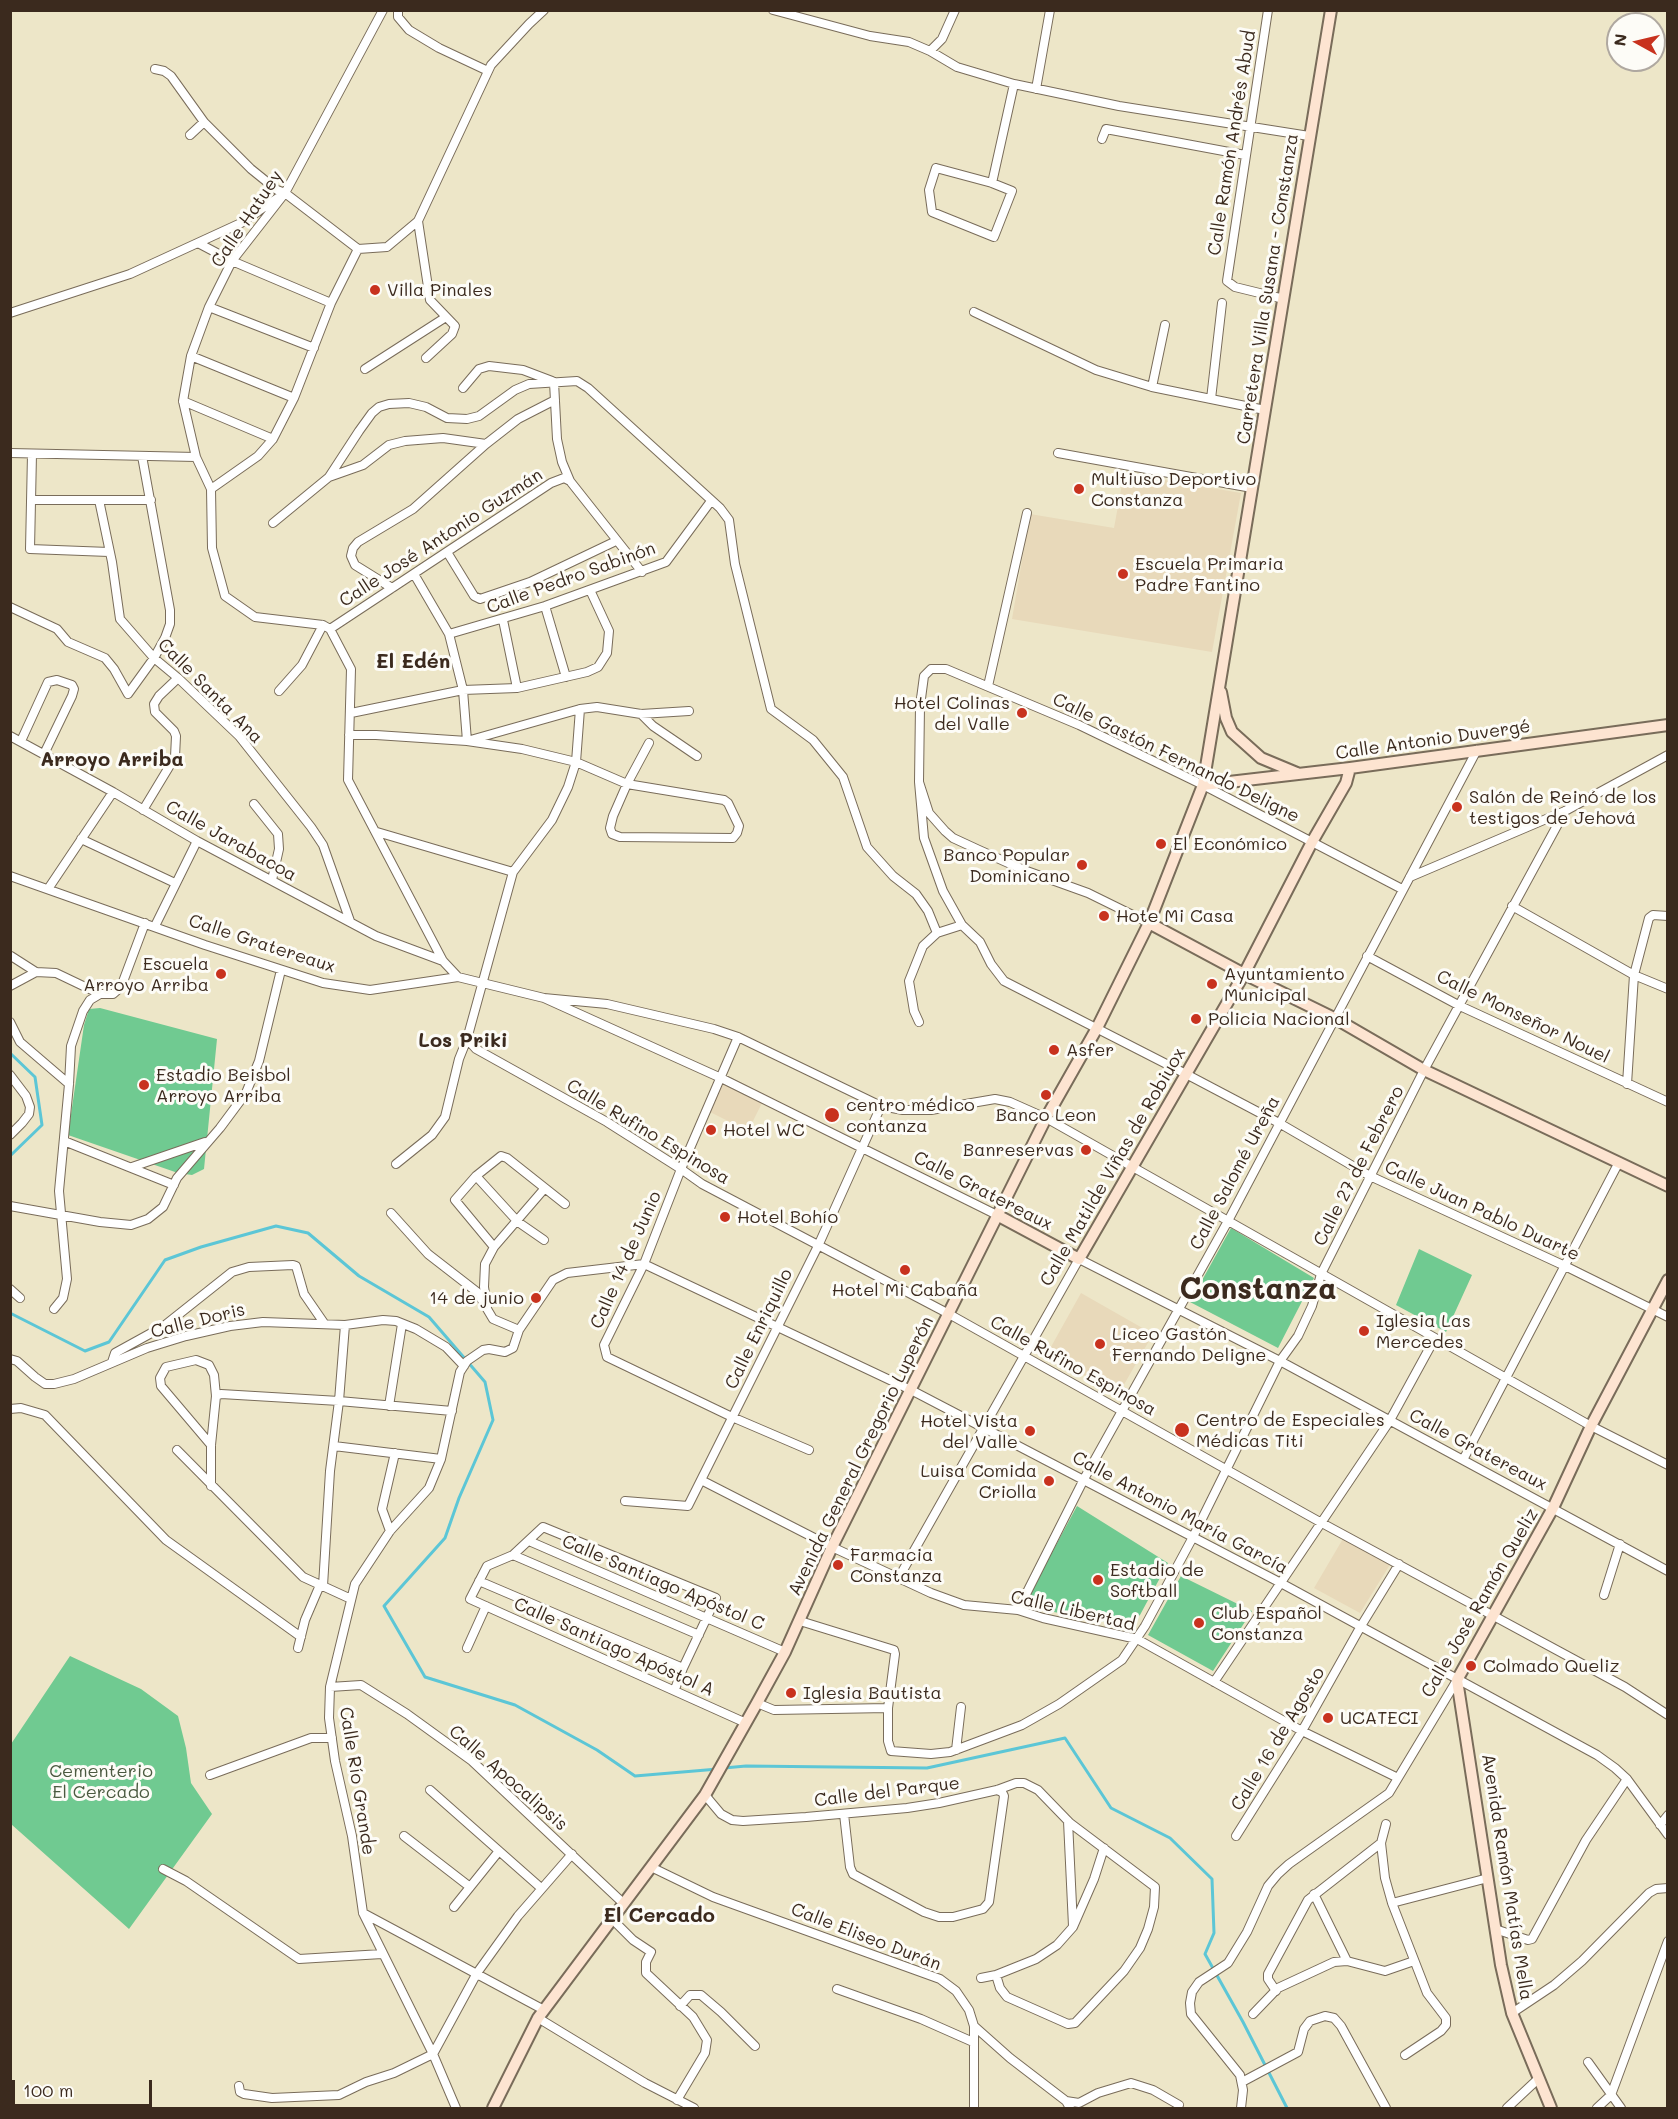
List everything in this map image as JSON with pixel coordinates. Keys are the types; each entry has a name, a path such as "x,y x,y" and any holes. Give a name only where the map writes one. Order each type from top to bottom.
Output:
{"main road":[{"name":"Carretera Villa Susana - Constanza","path":"1203,785 1331,10"},
{"path":"1219,683 1226,718 1232,732 1261,758 1299,774"},
{"name":"Calle Antonio Duvergé","path":"1203,785 1350,768 1668,725"},
{"name":"Calle Matilde Viñas de Robiuox","path":"1079,1259 1244,974 1312,842 1346,783 1350,768"},
{"name":"Avenida General Gregorio Luperón","path":"493,2109 541,2014 705,1795 785,1652 832,1546 1046,1118 1097,1028 1149,923 1203,785"},
{"path":"1149,923 1244,974 1336,1019 1425,1070 1668,1186"},
{"name":"Calle Gratereaux","path":"998,1215 1079,1259"},
{"name":"Calle José Ramón Queliz","path":"1457,1680 1553,1508 1591,1426 1668,1280"},
{"name":"Avenida Ramón Matías Mella","path":"1457,1680 1495,1929 1512,2013 1551,2109"}],"street":[{"name":"Calle Hatuey","path":"212,489 196,457 183,401 191,356 209,308 232,261 285,193 382,10"},
{"path":"398,10 398,17 409,30 439,48 488,71"},
{"path":"155,69 171,76 204,122 251,169 277,190 285,193 358,249 387,247 418,221 488,71 505,48 544,10"},
{"path":"773,10 870,36 909,42 957,67 1014,84 1119,106 1309,136"},
{"path":"930,51 942,39 955,10"},
{"path":"1036,89 1050,10"},
{"name":"Calle Ramón Andrés Abud","path":"1268,10 1227,281 1235,287 1284,299"},
{"path":"992,183 1014,84"},
{"path":"190,135 204,122"},
{"path":"1102,139 1106,129 1245,155"},
{"path":"936,168 992,183 1012,191 993,237 932,212 929,190 936,168"},
{"path":"10,313 130,274 241,223 285,193"},
{"path":"418,221 430,300 455,326 455,330 426,358"},
{"path":"198,243 232,261 331,303"},
{"path":"327,627 255,617 225,596 212,548 212,489 258,456 273,439 294,398 331,303 358,249"},
{"path":"1211,399 1222,303"},
{"path":"209,308 314,348"},
{"path":"974,312 1096,370 1152,387 1265,410"},
{"path":"366,369 446,318"},
{"path":"1152,387 1165,325"},
{"path":"191,356 294,398"},
{"path":"463,388 479,369 489,366 523,370 554,382"},
{"path":"273,523 329,477 359,430 379,407 409,403 426,407 447,418 467,419 479,416 515,390 529,384 577,381 588,388 720,508 729,520 735,564 771,709 813,740 843,777 867,847 893,876 916,894 928,911 937,933"},
{"path":"554,382 557,439 562,462 570,481 642,572"},
{"path":"392,588 355,565 351,555 358,542 413,509 486,444 518,419 555,400"},
{"path":"183,401 273,439"},
{"path":"329,477 363,465 389,445 405,441 443,438 486,444"},
{"path":"10,453 196,457"},
{"path":"1058,453 1252,488"},
{"path":"32,454 30,549 109,552"},
{"path":"10,607 57,629 68,642 105,658 128,694 154,658 170,624 142,456"},
{"name":"Calle José Antonio Guzmán","path":"327,627 414,574 558,479 564,478 570,481"},
{"path":"32,500 151,500"},
{"name":"Calle Santa Ana","path":"99,500 120,619 154,658 239,736 311,827 323,844 350,921"},
{"name":"Calle Pedro Sabinón","path":"449,634 502,620 666,562 711,501"},
{"path":"988,686 1027,513"},
{"path":"447,552 474,596 480,599 530,582 616,541"},
{"path":"414,574 449,634 463,690 467,741"},
{"path":"351,713 463,690 517,688 597,668 606,653 609,631 590,590"},
{"path":"544,606 566,677"},
{"path":"502,620 517,688"},
{"path":"279,690 302,665 327,627"},
{"path":"327,627 351,669 348,780 443,961 458,977"},
{"name":"Calle Gastón Fernando Deligne","path":"919,782 920,706 924,676 931,669 946,669 1079,725 1203,785 1402,889"},
{"path":"143,810 175,757 177,736 155,712 154,704 178,678"},
{"path":"21,741 48,682 57,680 72,685 74,689 72,696 44,754"},
{"path":"467,741 580,709 597,707 641,714 689,711"},
{"path":"396,1164 432,1135 445,1117 459,1059 467,1039 513,872 552,820 568,787 576,762 580,709"},
{"path":"641,714 653,726 697,756"},
{"path":"349,735 467,741 522,749 576,762 627,784 724,800 728,803 739,826 738,833 733,838 620,837 612,834 610,828 613,816 627,784 649,743"},
{"name":"Calle Jarabacoa","path":"10,736 197,841 376,936 443,961"},
{"name":"Calle Salomé Ureña","path":"1018,1610 1084,1479 1336,1019 1402,889 1477,750"},
{"path":"1410,877 1565,811 1668,755"},
{"path":"919,782 929,813 952,838 1024,870 1088,893 1149,923"},
{"name":"Calle Juan Pablo Duarte","path":"919,782 924,838 944,891 962,925 980,942 991,964 1004,981 1186,1074 1370,1176 1565,1266 1668,1317"},
{"path":"48,889 113,792"},
{"path":"254,804 278,834 279,849 272,880"},
{"name":"Calle 27 de Febrero","path":"888,1708 888,1741 891,1751 931,1754 956,1750 1037,1718 1115,1666 1137,1639 1193,1537 1280,1361 1298,1336 1321,1274 1370,1176 1512,906 1565,811"},
{"path":"377,832 513,872"},
{"path":"81,839 175,884"},
{"path":"155,926 197,841"},
{"name":"Calle Gratereaux","path":"10,876 323,983 370,990 458,977 544,998 721,1078 998,1215"},
{"path":"1512,906 1634,975 1668,988"},
{"path":"1627,1084 1634,975 1649,918 1653,915 1668,916"},
{"path":"11,956 36,972 56,973 100,994 113,994 121,987 145,922"},
{"path":"919,1022 914,1011 909,981 923,946 937,933 962,925"},
{"name":"Calle Monseñor Nouel","path":"1367,956 1460,1006 1668,1102"},
{"path":"10,1206 62,1216 131,1225 148,1219 163,1206 184,1169 246,1094 259,1061 281,970"},
{"path":"10,986 36,972"},
{"path":"54,1309 63,1298 67,1279 59,1191 71,1047 83,1011 90,1000 100,994"},
{"path":"544,998 618,1006 714,1029 738,1038 881,1106 903,1110 931,1110 995,1099 1010,1102 1046,1118 1591,1426 1667,1463"},
{"path":"10,1022 20,1042 69,1084"},
{"name":"Calle 14 de Junio","path":"738,1038 681,1168 644,1264 604,1345 607,1357 732,1417 808,1450"},
{"name":"Calle Rufino Espinosa","path":"467,1039 476,1049 607,1122 681,1168 702,1184 1024,1355 1320,1522 1625,1687 1668,1715"},
{"path":"10,1046 20,1042"},
{"path":"10,1075 26,1096 30,1107 29,1114 11,1135"},
{"name":"Calle Enriquillo","path":"625,1501 688,1506 818,1246 881,1106"},
{"path":"132,1167 209,1140"},
{"path":"64,1141 174,1185"},
{"path":"494,1247 455,1200 476,1176 501,1156 507,1158 564,1204"},
{"path":"1463,1460 1508,1378 1619,1162"},
{"path":"476,1176 518,1222 544,1240"},
{"path":"487,1311 484,1287 485,1264 494,1247 518,1222 545,1188"},
{"path":"391,1213 428,1254 477,1292 493,1319 519,1330"},
{"name":"Calle Gratereaux","path":"1079,1259 1280,1361 1668,1571"},
{"name":"Calle Matilde Viñas de Robiuox","path":"898,1579 1079,1259"},
{"path":"464,1366 467,1361 483,1350 506,1353 513,1348 519,1330 553,1280 567,1273 644,1264"},
{"name":"Calle Antonio María García","path":"644,1264 911,1390 1084,1479 1280,1582 1597,1755 1627,1779 1668,1835"},
{"path":"112,1362 115,1353 164,1326 232,1272 249,1267 296,1266 304,1294 324,1323"},
{"path":"10,1289 20,1298"},
{"name":"Calle Doris","path":"10,1359 17,1361 45,1384 54,1384 74,1379 112,1362 186,1336 230,1326 263,1322 345,1324 383,1320 416,1329 446,1347 464,1366"},
{"path":"298,1648 305,1620 322,1586 330,1471 339,1401 345,1324"},
{"path":"389,1406 402,1324"},
{"path":"1214,1682 1389,1422 1436,1338"},
{"path":"211,1445 161,1386 160,1378 166,1367 196,1360 209,1365 214,1375 216,1396 211,1445 211,1486"},
{"name":"Calle Río Grande","path":"456,2109 433,2054 363,1914 352,1836 329,1718 330,1687 355,1584 390,1531 429,1488 441,1459 460,1372 464,1366"},
{"path":"216,1396 221,1394 339,1401 453,1411"},
{"path":"10,1409 21,1408 45,1415 166,1540 301,1637"},
{"path":"334,1446 441,1459"},
{"path":"177,1450 303,1577 351,1599"},
{"path":"390,1531 382,1509 395,1453"},
{"name":"Calle Libertad","path":"701,1480 898,1579 964,1605 1018,1610 1137,1639 1302,1731 1398,1778"},
{"path":"675,1689 716,1598 543,1527 513,1555 488,1566 479,1581 683,1668"},
{"name":"Calle Santiago Apóstol C","path":"529,1541 785,1652"},
{"path":"1604,1595 1620,1544"},
{"path":"513,1555 699,1635"},
{"name":"Calle 16 de Agosto","path":"1236,1836 1302,1731 1399,1564"},
{"name":"Calle Santiago Apóstol A","path":"479,1581 470,1599 675,1689 746,1723"},
{"path":"466,1648 486,1606"},
{"path":"757,1703 774,1710 888,1708 896,1654 890,1648 800,1621"},
{"name":"Calle José Ramón Queliz","path":"1242,2082 1240,2075 1191,2014 1192,1992 1198,1982 1211,1976 1228,1963 1247,1932 1268,1886 1278,1874 1389,1793 1457,1680"},
{"name":"Calle Apocalipsis","path":"330,1687 360,1685 407,1714 472,1761 623,1903"},
{"path":"956,1750 962,1707"},
{"path":"210,1775 311,1738 332,1738"},
{"path":"1495,1929 1528,1941 1532,1939 1586,1840 1627,1779"},
{"name":"Calle del Parque","path":"705,1795 722,1814 732,1820 844,1814 939,1803 997,1790 1016,1783 1033,1786 1068,1821 1153,1884 1156,1891 1154,1907 1140,1948 1124,1971 1075,2023 1068,2024 1007,1996 1000,1988 996,1975"},
{"path":"430,1790 541,1888"},
{"path":"844,1814 850,1867 853,1874 924,1912 939,1917 953,1917 983,1909 989,1902 1004,1796 1002,1791 997,1790"},
{"path":"1660,1825 1668,1815"},
{"path":"1068,1821 1073,1927"},
{"path":"1386,1824 1381,1843 1385,1878 1392,1903 1427,1993 1446,2018 1446,2025 1441,2031 1406,2055"},
{"path":"404,1836 470,1887"},
{"path":"1276,1991 1268,1974 1304,1907 1314,1894 1381,1843"},
{"path":"981,1978 996,1975 1036,1959 1057,1944 1073,1927 1091,1888 1104,1848"},
{"path":"454,1907 499,1851"},
{"path":"239,2086 240,2092 244,2094 272,2098 339,2095 366,2082 394,2073 433,2054 477,1973 541,1888 572,1854"},
{"name":"Calle Eliseo Durán","path":"651,1867 713,1897 940,1979 956,1991 969,2010 974,2026 974,2109"},
{"path":"163,1869 186,1881 299,1959 382,1954"},
{"path":"1392,1903 1488,1878"},
{"path":"1512,2013 1554,1985 1582,1961 1649,1893 1656,1889 1668,1888"},
{"path":"1314,1894 1347,1961"},
{"path":"363,1914 477,1973 645,2083 694,2109"},
{"path":"611,1918 633,1940 651,1952 646,1962 646,1973 693,2017 707,2040 705,2053 677,2100"},
{"path":"1597,2109 1611,2095 1668,1941"},
{"path":"1253,2014 1276,1991 1334,1962 1347,1961 1385,1971 1414,1961"},
{"path":"837,1989 921,2019 973,2042"},
{"path":"680,2006 690,1995 701,1995 755,2046"},
{"path":"1241,2109 1242,2082 1298,2052 1304,2029 1310,2021 1325,2016 1334,2018 1341,2026 1386,2109"},
{"path":"974,2026 1068,2105 1080,2103 1098,2093 1131,2084 1153,2090 1179,2105"},
{"path":"1588,2062 1621,2109"},
{"path":"1507,2109 1538,2079"}],"shaded area":[{"name":"Escuela Primaria Padre Fantino","path":"1124,473 1241,493 1212,652 1012,619 1030,514 1114,528"},
{"path":"723,1084 762,1103 748,1131 710,1112"},
{"name":"Liceo Gastón Fernando Deligne","path":"1081,1293 1153,1334 1118,1395 1047,1354"},
{"path":"1344,1537 1391,1563 1360,1613 1314,1588"}],"green space":[{"name":"Estadio Beisbol Arroyo Arriba","path":"100,1008 217,1039 204,1169 192,1175 178,1173 68,1135 84,1025 89,1009"},
{"path":"1231,1228 1314,1278 1278,1348 1190,1302"},
{"path":"1419,1249 1472,1275 1446,1332 1396,1305"},
{"name":"Estadio de Softball","path":"1077,1506 1168,1563 1140,1615 1131,1622 1117,1624 1054,1612 1037,1605 1028,1597"},
{"name":"Club Español Constanza","path":"1181,1576 1252,1611 1213,1671 1148,1635"},
{"name":"Cementerio El Cercado","path":"70,1656 141,1689 178,1716 191,1783 212,1814 129,1929 11,1824 11,1744"}],"waterway":[{"path":"10,1053 35,1077 42,1125 10,1156"},
{"path":"10,1313 85,1351 109,1342 165,1260 201,1247 276,1226 308,1233 359,1276 429,1317 485,1382 493,1420 459,1498 445,1538 384,1606 425,1677 515,1705 597,1750 635,1776 718,1769"},
{"path":"724,1768 746,1766 927,1768 1065,1738 1111,1808 1170,1838 1212,1879 1214,1933 1205,1954 1287,2108"}],"place":[{"name":"Villa Pinales","path":"375,290"},
{"name":"Multiuso Deportivo Constanza","path":"1079,489"},
{"name":"Escuela Primaria Padre Fantino","path":"1123,574"},
{"name":"Hotel Colinas del Valle","path":"1022,713"},
{"name":"Salón de Reinó de los testigos de Jehová","path":"1457,807"},
{"name":"El Económico","path":"1161,844"},
{"name":"Banco Popular Dominicano","path":"1082,865"},
{"name":"Hote Mi Casa","path":"1104,916"},
{"name":"Escuela Arroyo Arriba","path":"221,974"},
{"name":"Ayuntamiento Municipal","path":"1212,984"},
{"name":"Policia Nacional","path":"1196,1019"},
{"name":"Asfer","path":"1054,1050"},
{"name":"Estadio Beisbol Arroyo Arriba","path":"144,1085"},
{"name":"Banco Leon","path":"1046,1095"},
{"name":"centro médico contanza","path":"832,1115"},
{"name":"Hotel WC","path":"711,1130"},
{"name":"Banreservas","path":"1086,1150"},
{"name":"Hotel Bohío","path":"725,1217"},
{"name":"Hotel Mi Cabaña","path":"905,1270"},
{"name":"14 de junio","path":"536,1298"},
{"name":"Iglesia Las Mercedes","path":"1364,1331"},
{"name":"Liceo Gastón Fernando Deligne","path":"1100,1344"},
{"name":"Centro de Especiales Médicas Titi","path":"1182,1430"},
{"name":"Hotel Vista del Valle","path":"1030,1431"},
{"name":"Luisa Comida Criolla","path":"1049,1481"},
{"name":"Farmacia Constanza","path":"838,1565"},
{"name":"Estadio de Softball","path":"1098,1580"},
{"name":"Club Español Constanza","path":"1199,1623"},
{"name":"Colmado Queliz","path":"1471,1666"},
{"name":"Iglesia Bautista","path":"791,1693"},
{"name":"UCATECI","path":"1328,1718"}],"district":[{"name":"El Edén","path":"413,662"},
{"name":"Arroyo Arriba","path":"112,760"},
{"name":"Los Priki","path":"463,1041"},
{"name":"Constanza","path":"1258,1290"},
{"name":"El Cercado","path":"659,1916"}]}
